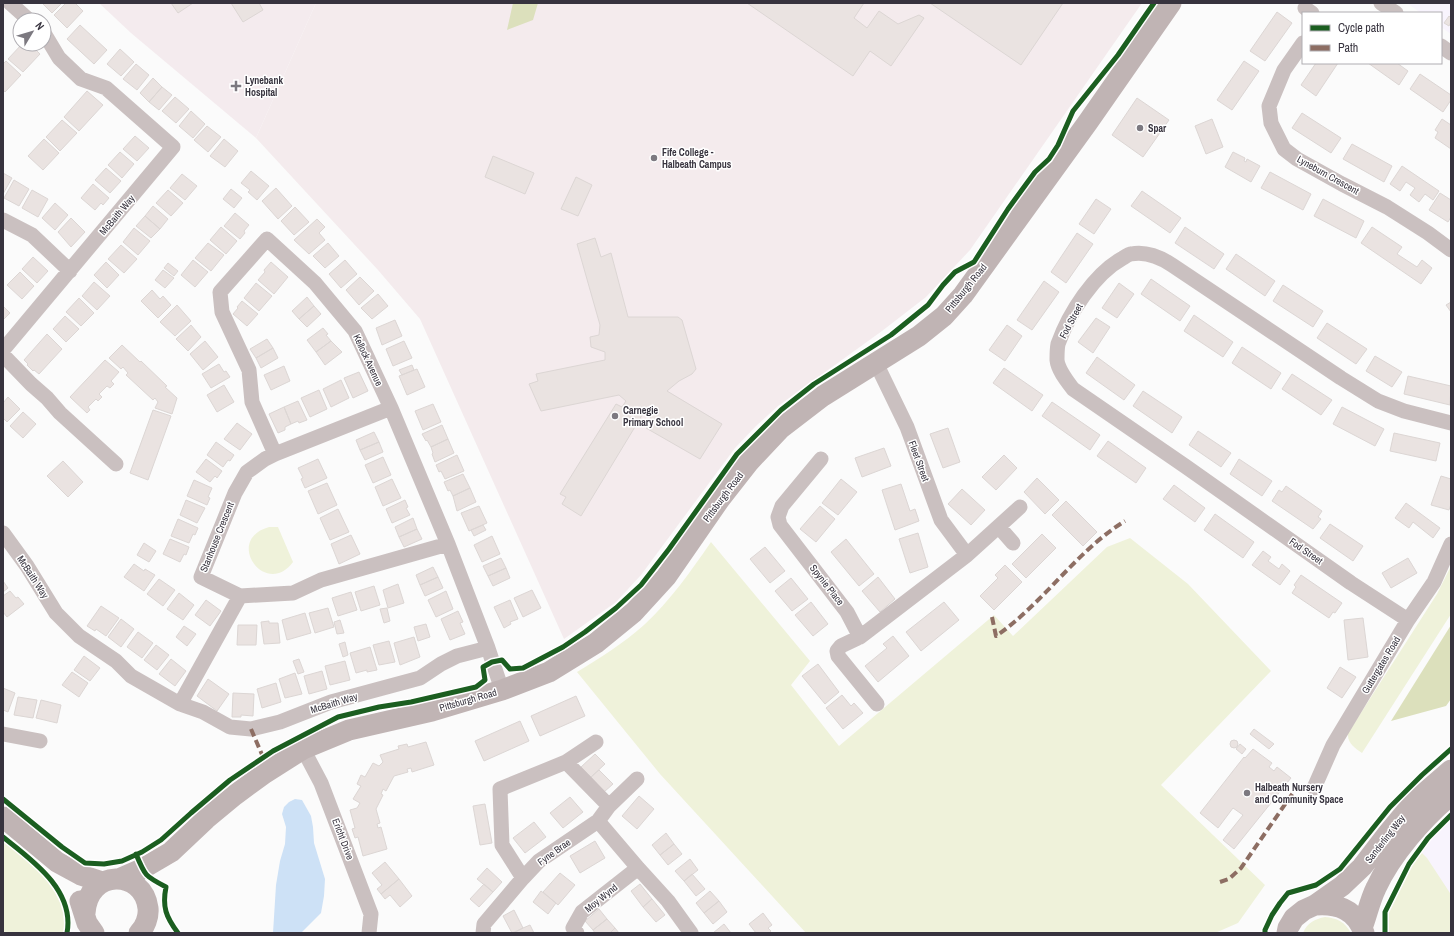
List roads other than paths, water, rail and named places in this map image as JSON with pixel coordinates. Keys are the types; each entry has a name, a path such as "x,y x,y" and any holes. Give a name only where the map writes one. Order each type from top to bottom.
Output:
{"street":[{"path":"10,3 20,12"},
{"name":"Pittsburgh Road","path":"171,852 206,819 235,796 265,773 303,749 349,730 432,711 502,690 549,672 596,643 634,612 666,577 720,499 749,462 780,429 823,396 919,336 944,316 963,295 1171,3"},
{"path":"1381,3 1394,12"},
{"name":"Lyneburn Crescent","path":"1302,44 1284,70 1269,106 1271,123 1284,149 1297,159 1342,184 1387,206 1451,250"},
{"name":"McBaith Way","path":"3,350 173,148 106,88 81,79 59,58 52,46"},
{"path":"1442,47 1451,53"},
{"path":"3,220 32,235 70,271"},
{"name":"Kellock Avenue","path":"275,454 252,402 249,370 222,312 220,292 267,239 315,283 355,331 391,408 448,544 488,648 502,690"},
{"name":"Fod Street","path":"1408,620 1351,583 1073,389 1063,375 1057,362 1057,346 1079,304 1098,278 1117,261 1130,254 1144,254 1159,257 1172,265 1378,401 1404,411 1451,422"},
{"path":"3,355 47,398 60,413 116,464"},
{"name":"Fleet Street","path":"876,363 907,427 941,520 967,555"},
{"name":"Stanhouse Crescent","path":"391,408 275,454 265,459 247,472 234,493 201,577 240,596 293,593 321,580 448,544"},
{"name":"Spynie Place","path":"821,459 782,506 778,517 780,525 847,612 860,637"},
{"path":"877,704 838,656 837,651 841,646 860,637 890,615 945,570 967,555 1020,507"},
{"path":"999,527 1013,542"},
{"name":"McBaith Way","path":"3,533 27,566 56,613 79,636 116,661 131,676 180,704 203,712 230,727 250,729 280,722 332,702 420,678 457,656 488,648"},
{"name":"Guttergates Road","path":"1314,788 1333,745 1408,620 1434,582 1451,544"},
{"path":"180,704 240,596"},
{"path":"3,734 40,741"},
{"path":"523,878 502,845 500,789 566,762 596,742"},
{"name":"Ericht Drive","path":"303,749 321,783 371,914 369,933"},
{"path":"566,762 609,806"},
{"name":"Sanderling Way","path":"1286,933 1294,918 1342,886 1362,867 1414,802 1451,770"},
{"name":"Fyne Brae","path":"483,933 484,924 539,861 598,820 609,806 636,779"},
{"name":"Sanderling Way","path":"1363,931 1376,887 1398,852 1416,829 1442,802 1451,795"},
{"path":"3,817 58,862 81,875 128,881 137,886 143,894 160,933"},
{"path":"598,820 668,901 691,933"},
{"path":"87,925 85,903 95,887 142,869 171,852"},
{"path":"139,933 146,923 153,880 171,852"},
{"path":"58,862 76,888 87,925"},
{"name":"Moy Wynd","path":"576,933 573,928 582,912 638,868"},
{"name":"Sanderling Way","path":"1315,905 1328,904 1340,907 1351,913 1363,931"}],"water":[{"path":"295,799 302,800 311,816 314,843 325,879 324,896 321,913 301,933 273,933 276,885 280,861 285,844 286,827 282,814 284,807"}],"place":[{"name":"Lynebank Hospital","path":"236,86"},
{"name":"Spar","path":"1140,128"},
{"name":"Fife College - Halbeath Campus","path":"654,158"},
{"name":"Carnegie Primary School","path":"615,416"},
{"name":"Halbeath Nursery and Community Space","path":"1247,793"}]}
